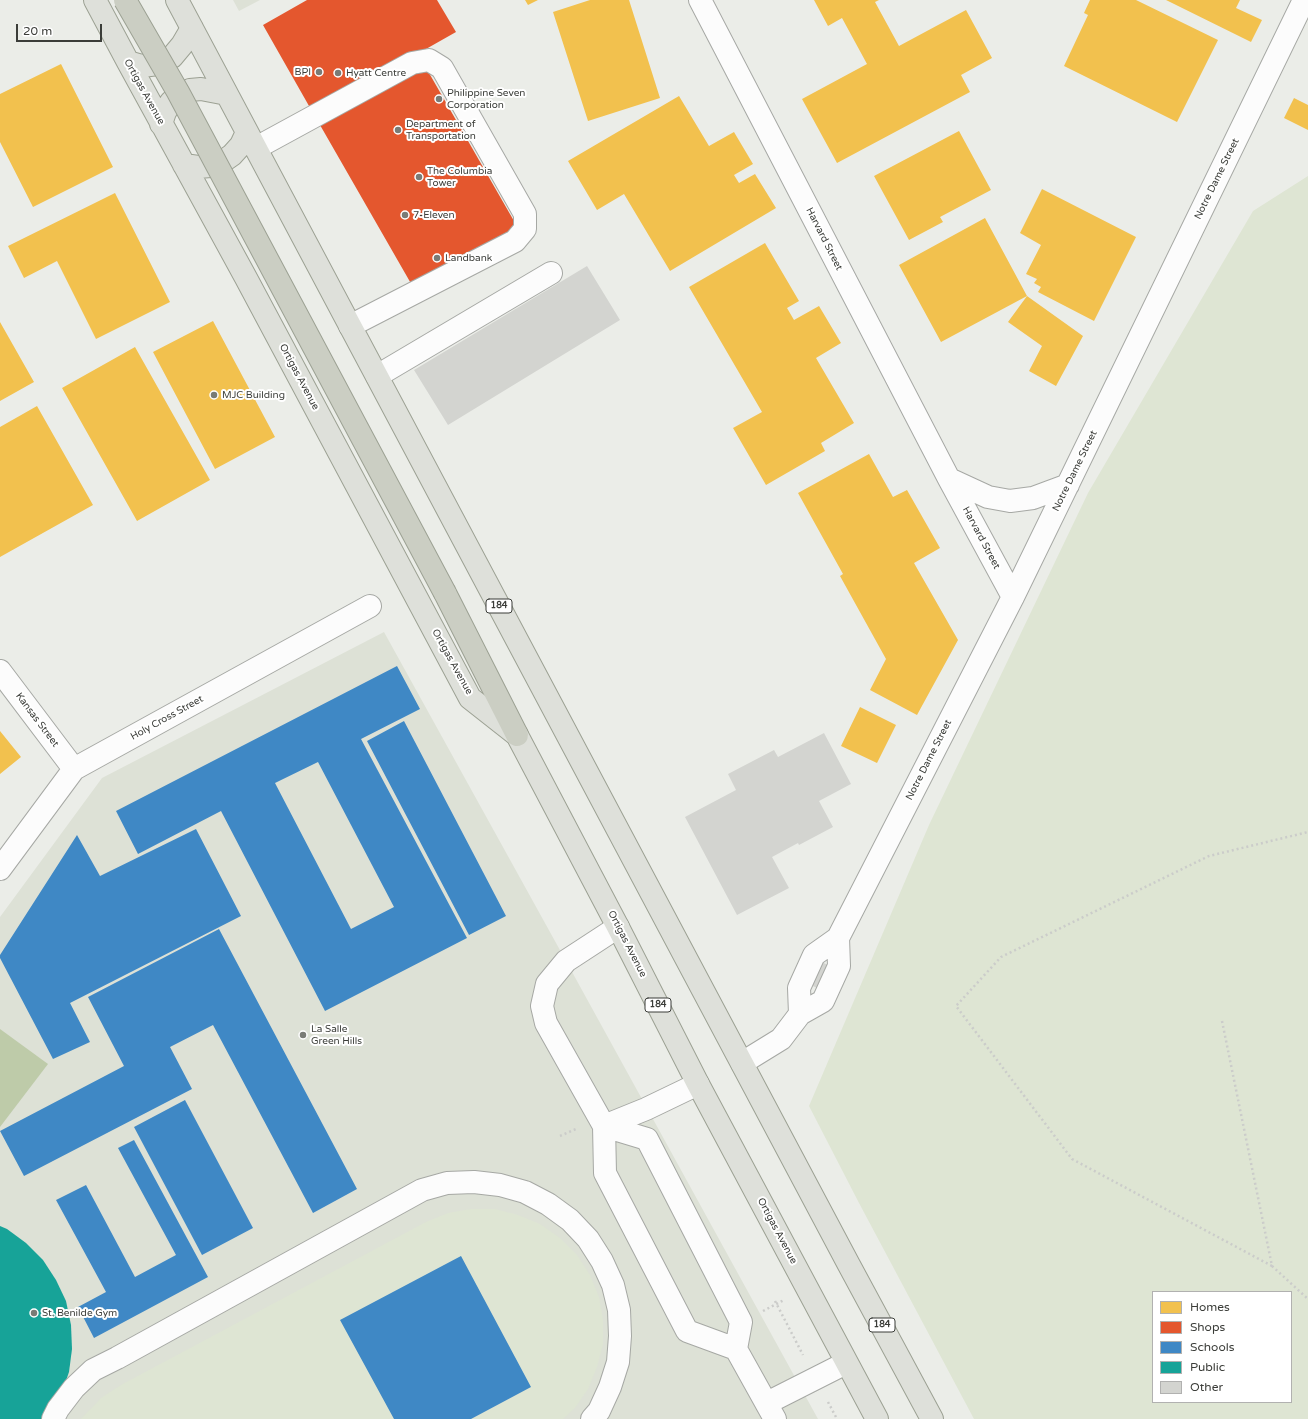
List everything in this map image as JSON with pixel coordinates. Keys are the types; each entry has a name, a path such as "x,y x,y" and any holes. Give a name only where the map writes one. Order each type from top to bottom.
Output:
{"highway":[{"path":"125,0 178,92 446,593 517,735"}],"main road":[{"name":"Ortigas Avenue","path":"95,0 246,278 470,698 517,735 618,927 698,1084 877,1419"},
{"name":"184","path":"177,0 932,1419"},
{"path":"128,62 142,66 158,64 172,57 182,45 192,28"},
{"path":"161,124 165,112 172,102 180,95 190,90 201,89 227,94"},
{"path":"184,164 198,167 211,166 222,162 232,155 241,145 252,140"}],"street":[{"name":"Harvard Street","path":"700,0 1012,598"},
{"name":"Notre Dame Street","path":"742,1063 781,1039 800,1014 823,1001 839,966 838,938 1012,598 1304,0"},
{"path":"252,140 412,63 429,60 442,68 525,214 525,229 515,242 350,326"},
{"path":"377,376 551,272"},
{"name":"Harvard Street","path":"949,479 988,497 1010,501 1033,498 1068,485"},
{"name":"Holy Cross Street","path":"0,869 74,769 370,606"},
{"name":"Kansas Street","path":"0,671 74,769"},
{"path":"618,927 566,961 547,984 542,1006 546,1023 604,1126 605,1173 687,1331 736,1349"},
{"path":"604,1126 646,1109 698,1084"},
{"path":"604,1126 646,1139 741,1322 736,1349 771,1411 815,1379 846,1363"},
{"path":"53,1419 58,1409 74,1388 93,1370 118,1358 422,1190 448,1184 474,1182 500,1185 525,1192 548,1204 570,1220 588,1239 602,1261 613,1285 619,1310 620,1336 618,1362 610,1387 598,1411 592,1419"}],"path":[{"path":"1308,832 1209,856 1001,957 956,1006 1072,1159 1272,1266 1308,1299"},
{"path":"1222,1021 1272,1266"},
{"path":"760,1312 776,1303 815,1379"}],"shaded area":[{"path":"233,0 260,0 239,11"},
{"path":"1308,176 1308,1419 974,1419 809,1106 929,825 1088,493 1253,211"},
{"name":"La Salle Green Hills","path":"384,632 818,1419 0,1419 0,917 102,778"},
{"path":"0,1029 48,1064 0,1127"},
{"path":"471,1209 495,1209 518,1215 540,1224 560,1238 577,1255 590,1275 599,1297 603,1320 603,1344 597,1367 588,1389 575,1408 563,1419 81,1419 101,1398 121,1385 426,1222 448,1213"}],"building: Homes":[{"path":"525,0 538,0 528,5"},
{"path":"590,0 629,0 660,98 588,121 553,12"},
{"path":"814,0 879,0 875,2 899,46 966,10 992,58 961,75 970,92 837,163 802,99 867,64 842,18 828,26"},
{"path":"1090,0 1136,0 1218,40 1177,122 1064,66 1088,15 1084,13"},
{"path":"1166,0 1240,0 1236,8 1262,20 1251,42"},
{"path":"61,64 113,167 33,207 0,142 0,94"},
{"path":"679,96 709,146 734,132 753,164 734,175 739,183 755,174 776,208 670,271 624,194 597,210 568,161"},
{"path":"1294,98 1308,105 1308,130 1284,118"},
{"path":"959,131 991,190 940,217 943,222 909,240 874,176"},
{"path":"1042,189 1136,237 1094,321 1038,292 1041,287 1034,283 1037,279 1026,274 1041,245 1020,233"},
{"path":"115,193 170,302 96,339 57,261 24,278 8,246"},
{"path":"985,218 1027,296 941,342 899,265"},
{"path":"765,243 799,301 787,308 794,320 819,306 841,343 816,358 854,423 821,443 825,451 766,485 733,428 762,412 689,287"},
{"path":"1027,296 1083,336 1056,386 1029,371 1042,346 1008,322"},
{"name":"MJC Building","path":"213,321 275,437 215,469 153,352"},
{"path":"0,322 34,382 0,401"},
{"path":"135,347 210,480 137,521 62,388"},
{"path":"37,406 93,505 0,557 0,427"},
{"path":"869,454 893,497 907,490 940,548 914,563 958,640 917,715 870,690 886,659 840,576 843,574 798,493"},
{"path":"860,707 896,725 877,763 841,746"},
{"path":"0,731 21,757 0,774"}],"building: Shops":[{"name":"Hyatt Centre","path":"307,0 437,0 456,32 313,113 263,25"},
{"name":"The Columbia Tower","path":"425,66 518,228 413,287 320,125"}],"building: Schools":[{"path":"397,666 420,709 361,739 467,938 325,1011 221,811 138,854 116,811","holes":["318,762 394,907 351,929 275,783"]},
{"path":"404,721 506,916 469,935 367,741"},
{"path":"196,829 241,916 70,1003 90,1042 53,1059 0,958 0,955 77,835 100,876"},
{"path":"219,929 357,1189 313,1213 213,1025 170,1047 192,1089 24,1176 0,1131 124,1066 88,997"},
{"path":"185,1100 253,1228 202,1255 134,1127"},
{"path":"134,1140 208,1277 94,1338 78,1307 106,1292 56,1200 86,1185 135,1277 176,1255 118,1148"},
{"path":"461,1256 531,1387 471,1419 394,1419 340,1320"}],"building: Public":[{"name":"St. Benilde Gym","path":"0,1226 7,1229 26,1243 43,1260 56,1280 66,1301 71,1325 72,1349 69,1372 61,1395 46,1419 0,1419"}],"building: Other":[{"path":"587,266 620,320 448,425 414,370"},
{"path":"824,733 851,784 819,801 833,827 772,857 789,888 737,915 685,817 736,790 728,774 774,750 778,757"},
{"path":"819,961 833,967 822,990 808,984"}],"place":[{"name":"BPI","path":"319,72"},
{"name":"Hyatt Centre","path":"338,73"},
{"name":"Philippine Seven Corporation","path":"439,99"},
{"name":"Department of Transportation","path":"398,130"},
{"name":"The Columbia Tower","path":"419,177"},
{"name":"7-Eleven","path":"405,215"},
{"name":"Landbank","path":"437,258"},
{"name":"MJC Building","path":"214,395"},
{"name":"La Salle Green Hills","path":"303,1035"},
{"name":"St. Benilde Gym","path":"34,1313"}]}
